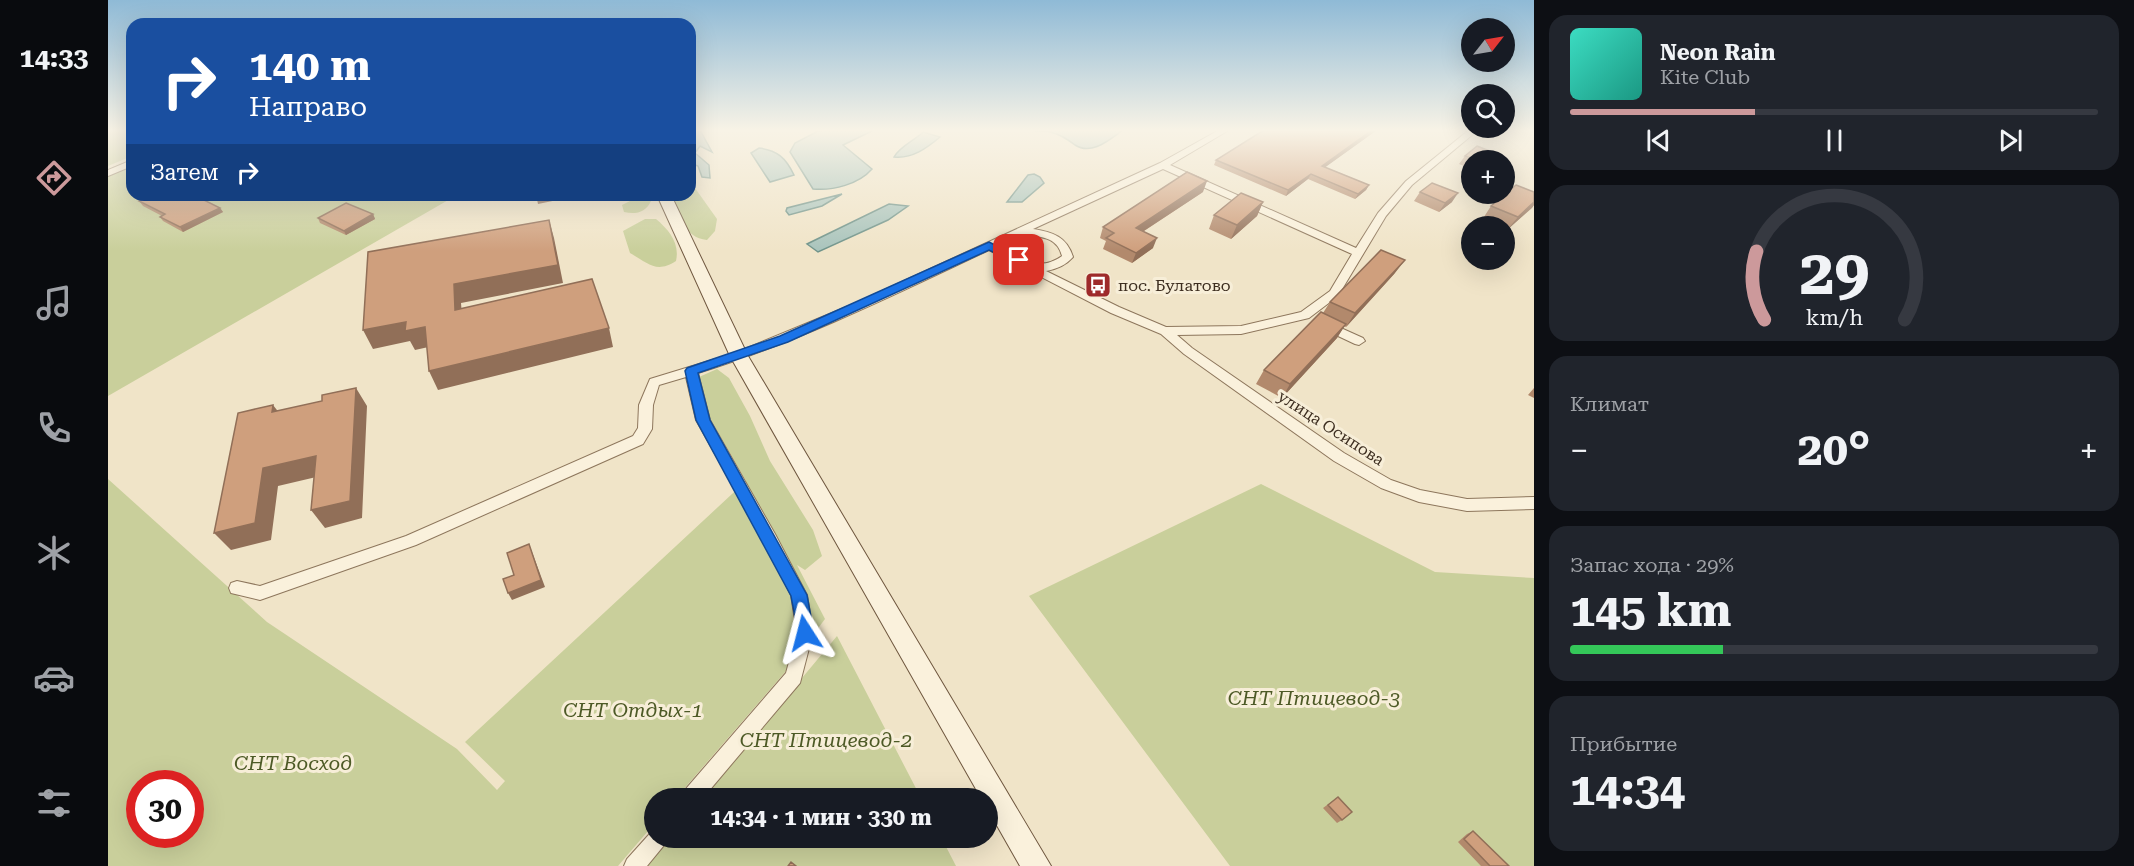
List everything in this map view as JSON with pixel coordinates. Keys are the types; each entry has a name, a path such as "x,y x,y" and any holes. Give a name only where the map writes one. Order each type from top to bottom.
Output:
{"main road":[{"path":"667,201 739,356 1036,866"}],"street":[{"path":"237,588 260,593 411,541 638,440 645,429 646,405 654,382 739,356 860,306 1151,170"},
{"path":"1175,170 1358,253"},
{"name":"улица Осипова","path":"1166,332 1241,330 1305,315 1334,293 1383,215 1409,183 1424,170"},
{"path":"1020,232 1041,233 1056,238 1066,247 1068,257 1059,265 1034,268"},
{"name":"улица Осипова","path":"989,246 1115,310 1166,332 1188,351 1339,457 1386,484 1419,496 1467,505 1534,503"},
{"path":"1305,315 1359,341"},
{"path":"691,371 703,420 799,595 805,633 794,677 700,788"},
{"path":"633,866 649,848"}],"green space":[{"path":"126,170 126,201 447,201 108,396 108,176"},
{"path":"696,189 717,219 715,231 707,240 699,238 688,230 673,201 696,201"},
{"path":"630,201 651,201 643,210 636,213 624,212 622,205"},
{"path":"645,219 656,219 669,232 675,243 676,261 663,267 657,267 630,253 623,231"},
{"path":"717,369 729,378 750,416 770,461 813,530 822,556 805,570 797,565 825,619 786,671 685,788 644,788 644,836 618,866 108,866 108,479 267,622 457,749 497,790 505,781 465,742 746,481 708,415 699,377"},
{"name":"СНТ Птицевод-3","path":"1261,484 1435,572 1534,578 1534,866 1230,866 1029,596"},
{"name":"СНТ Птицевод-2","path":"837,636 916,788 710,788"},
{"path":"660,848 947,848 956,866 645,866"}],"water":[{"path":"700,170 709,170 710,178 702,177"},
{"path":"762,170 791,170 794,175 770,182"},
{"path":"801,170 871,170 860,179 845,185 829,189 813,189"},
{"path":"1034,174 1044,183 1022,202 1007,202 1028,175"},
{"path":"842,194 822,206 789,215 786,211 787,208"},
{"path":"889,204 908,206 888,220 818,252 807,244"}],"building":[{"path":"1241,170 1333,170 1369,185 1358,194 1311,174 1288,190"},
{"path":"1187,172 1207,181 1136,228 1157,238 1136,253 1106,238 1114,233 1103,227"},
{"path":"1432,183 1458,193 1445,203 1420,192"},
{"path":"1515,186 1534,192 1534,202 1518,217 1491,206 1515,204"},
{"path":"1241,193 1263,202 1237,225 1214,215"},
{"path":"139,201 206,201 220,208 180,227 160,217 165,214"},
{"path":"346,203 373,214 344,231 318,218"},
{"path":"549,220 558,265 454,284 455,310 592,279 609,328 429,371 425,327 405,331 406,322 363,330 368,252"},
{"path":"1381,250 1405,260 1355,313 1330,302"},
{"path":"1321,312 1346,324 1290,384 1264,370"},
{"path":"356,388 350,501 311,510 316,456 263,468 255,523 214,533 238,413 273,405 272,412 322,401 322,395"},
{"path":"529,544 541,580 508,593 503,579 514,575 507,553"},
{"path":"1338,797 1352,812 1342,820 1328,805"},
{"path":"1473,831 1509,866 1490,866 1464,839"}],"place":[{"name":"пос. Булатово","path":"1098,285"}],"route":[{"path":"805,633 799,595 770,538 703,420 691,371 784,339 989,246 1019,260"}],"park label":[{"name":"СНТ Отдых-1","path":"633,710"},
{"name":"СНТ Восход","path":"293,763"}]}
